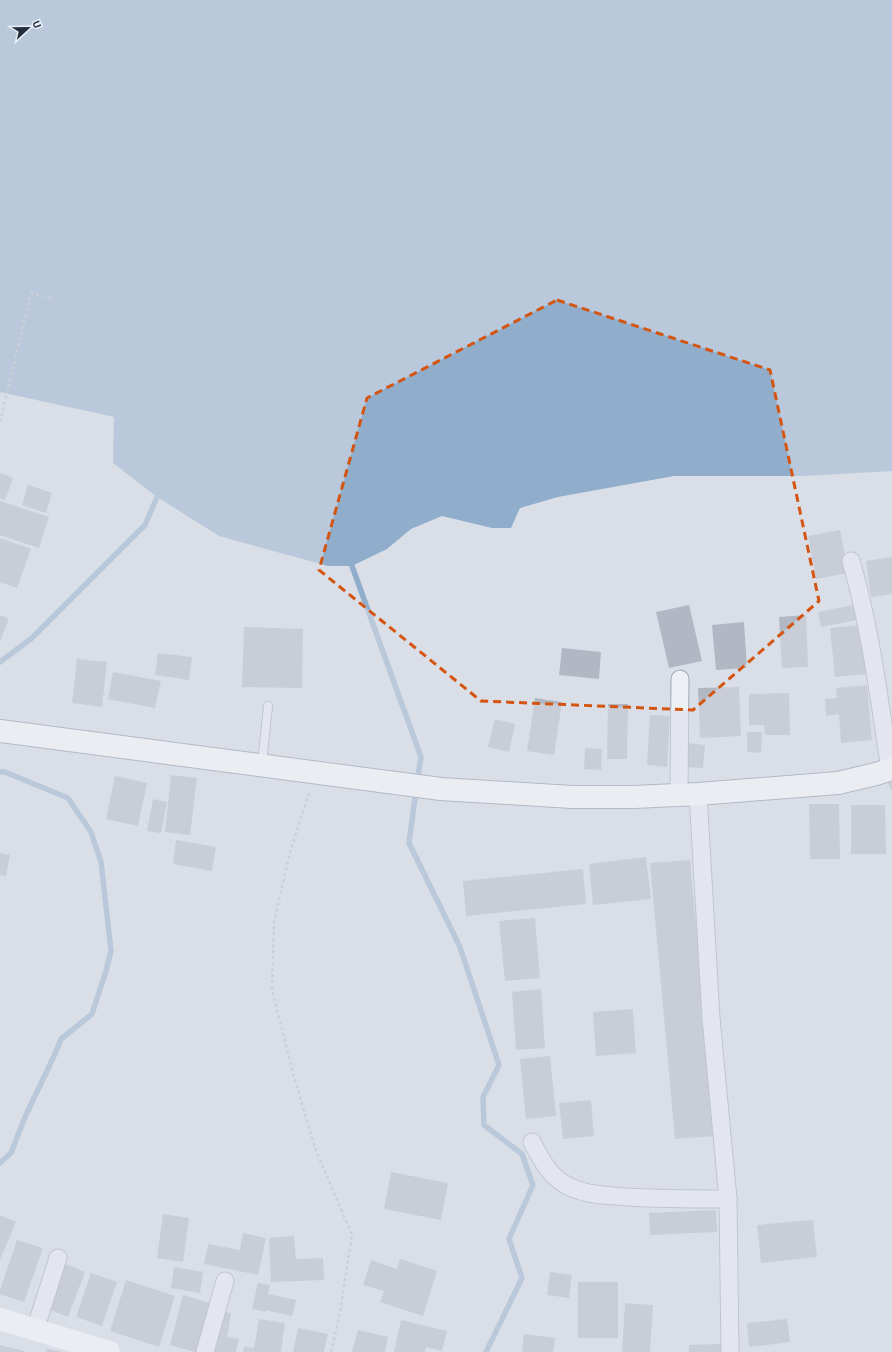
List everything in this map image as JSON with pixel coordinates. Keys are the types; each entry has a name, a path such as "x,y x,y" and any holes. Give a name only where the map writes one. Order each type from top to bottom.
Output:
{"main road":[{"path":"0,731 310,771 405,785 441,789 572,797 688,794 838,783 891,769"},
{"path":"1,1322 35,1330 109,1352"}],"street":[{"path":"851,561 871,651 891,769"},
{"path":"680,679 688,794 728,1200 730,1352"},
{"path":"532,1142 550,1173 562,1183 591,1194 665,1199 728,1200"},
{"path":"35,1330 58,1258"},
{"path":"205,1352 225,1281"}],"lane":[{"path":"262,765 268,706"}],"path":[{"path":"0,422 31,293 51,298"},
{"path":"310,771 309,793 290,852 274,922 272,990 294,1077 315,1148 352,1235 340,1312 331,1352"}],"highlighted area":[{"path":"557,300 770,370 819,601 693,710 481,701 319,570 367,398"}],"water":[{"path":"0,0 892,0 892,471 804,476 674,476 558,497 520,508 511,528 492,528 442,516 411,529 387,549 352,566 328,566 219,536 157,497 113,463 114,417 0,392"}],"building":[{"path":"1,473 13,478 5,500 0,498"},
{"path":"28,485 52,493 46,513 22,505"},
{"path":"0,501 49,517 39,548 0,535"},
{"path":"840,530 848,573 816,579 808,536"},
{"path":"0,538 31,549 17,588 0,582"},
{"path":"892,557 892,594 871,597 866,561"},
{"path":"859,604 862,619 821,627 818,612"},
{"path":"689,605 702,661 669,668 656,612"},
{"path":"0,615 9,619 0,641"},
{"path":"806,615 808,667 782,668 779,617"},
{"path":"744,622 747,668 716,670 712,625"},
{"path":"861,625 866,674 835,677 830,628"},
{"path":"244,627 303,629 302,688 242,687"},
{"path":"562,648 601,652 599,679 559,675"},
{"path":"158,653 192,657 189,680 155,675"},
{"path":"77,659 107,662 102,707 72,703"},
{"path":"113,672 161,681 155,708 108,699"},
{"path":"867,685 872,740 841,743 839,714 826,716 825,699 837,698 836,688"},
{"path":"739,687 741,736 700,738 698,688"},
{"path":"789,693 790,735 765,735 764,725 749,725 749,694"},
{"path":"535,698 562,702 554,755 527,751"},
{"path":"608,704 628,704 627,759 607,759"},
{"path":"650,715 670,716 667,767 647,765"},
{"path":"495,719 515,724 509,752 488,747"},
{"path":"747,732 762,732 761,753 747,752"},
{"path":"688,743 705,745 703,768 687,767"},
{"path":"585,748 602,749 601,770 584,769"},
{"path":"171,775 197,778 190,835 165,832"},
{"path":"115,776 147,783 138,826 106,819"},
{"path":"892,779 892,792 887,781"},
{"path":"153,799 167,802 161,833 147,831"},
{"path":"809,804 839,804 840,859 810,859"},
{"path":"851,805 885,805 886,854 851,854"},
{"path":"176,840 216,847 212,871 173,864"},
{"path":"0,853 10,855 6,876 0,875"},
{"path":"646,857 651,899 593,905 589,864"},
{"path":"690,860 715,1136 675,1139 650,863"},
{"path":"583,869 586,904 466,916 463,881"},
{"path":"535,918 540,978 505,981 499,921"},
{"path":"541,989 545,1048 516,1050 512,992"},
{"path":"633,1009 636,1053 596,1056 593,1012"},
{"path":"550,1056 556,1116 526,1119 520,1059"},
{"path":"591,1100 594,1136 563,1139 559,1103"},
{"path":"391,1172 448,1183 441,1220 384,1209"},
{"path":"716,1210 717,1232 650,1235 649,1213"},
{"path":"163,1214 189,1218 183,1262 157,1258"},
{"path":"0,1215 16,1222 0,1260"},
{"path":"813,1220 817,1257 761,1263 757,1225"},
{"path":"243,1233 266,1238 258,1275 204,1264 208,1244 240,1250"},
{"path":"294,1236 296,1259 323,1258 324,1280 271,1282 269,1238"},
{"path":"17,1240 43,1248 24,1302 0,1294 0,1290"},
{"path":"400,1259 437,1271 423,1316 380,1302 384,1291 363,1285 371,1260 397,1269"},
{"path":"61,1262 85,1272 68,1317 43,1307"},
{"path":"174,1267 203,1272 200,1293 171,1288"},
{"path":"550,1272 572,1275 569,1298 547,1295"},
{"path":"91,1273 117,1282 102,1326 76,1317"},
{"path":"126,1280 175,1296 159,1347 110,1331"},
{"path":"578,1282 618,1282 618,1338 578,1338"},
{"path":"258,1283 270,1285 268,1294 296,1300 292,1316 266,1310 266,1312 252,1309"},
{"path":"183,1295 213,1304 201,1352 195,1352 170,1345"},
{"path":"625,1303 653,1305 650,1352 622,1352"},
{"path":"218,1311 231,1313 227,1337 239,1339 236,1352 211,1352"},
{"path":"259,1319 285,1323 281,1352 243,1352 244,1347 254,1348"},
{"path":"787,1319 790,1342 749,1347 747,1323"},
{"path":"401,1320 447,1331 442,1351 426,1347 425,1352 394,1352"},
{"path":"298,1328 328,1334 324,1352 293,1352"},
{"path":"358,1330 388,1337 385,1352 352,1352"},
{"path":"524,1334 555,1338 553,1352 522,1352"},
{"path":"721,1344 721,1352 689,1352 689,1345"},
{"path":"0,1345 24,1351 24,1352 0,1352"},
{"path":"47,1349 59,1351 59,1352 46,1352"}],"waterway":[{"path":"0,662 32,638 145,525 157,497"},
{"path":"352,566 421,757 417,782"},
{"path":"0,772 5,772 68,798 91,832 101,862 111,951 92,1014 61,1039 25,1117 11,1153 0,1163"},
{"path":"416,791 409,843 460,947 499,1065 483,1097 484,1125 522,1154 533,1185 509,1239 522,1278 486,1352"}]}
